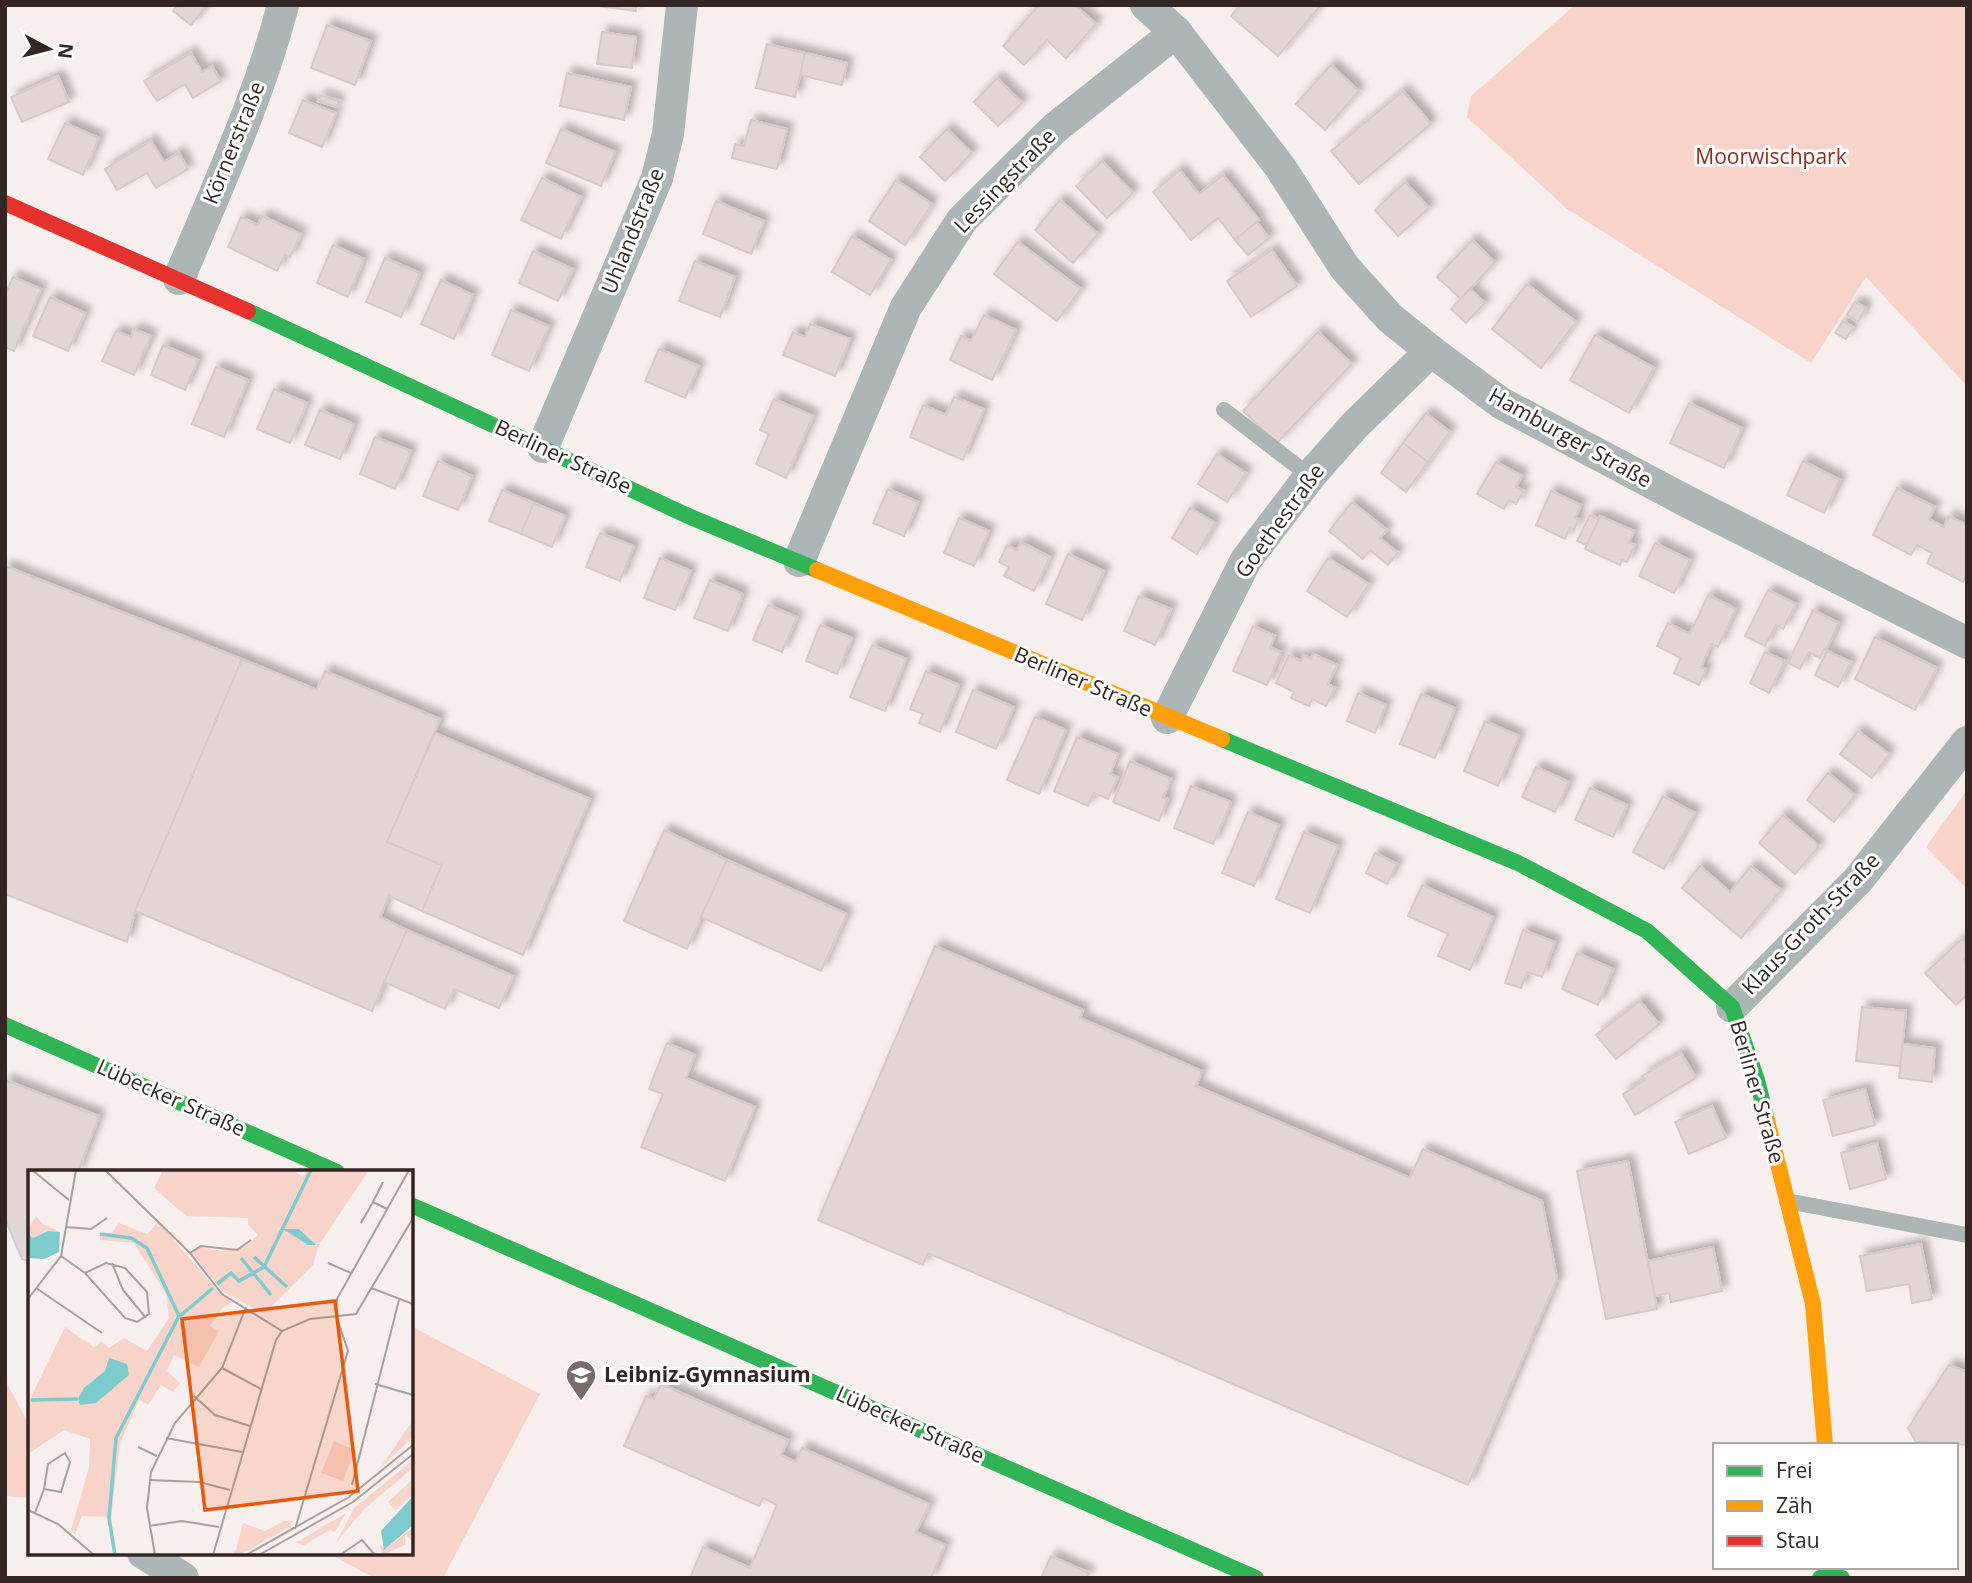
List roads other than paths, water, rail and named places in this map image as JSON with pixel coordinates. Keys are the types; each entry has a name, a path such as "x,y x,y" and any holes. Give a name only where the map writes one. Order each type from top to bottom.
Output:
{"street":[{"name":"Körnerstraße","path":"179,279 242,127 273,44 283,5"},
{"name":"Uhlandstraße","path":"543,447 657,178 668,134 682,5"},
{"name":"Hamburger Straße","path":"1146,5 1176,32 1280,167 1345,268 1390,318 1431,351 1502,403 1686,502 1967,643"},
{"name":"Lessingstraße","path":"799,561 906,307 962,220 1055,128 1176,32"},
{"name":"Berliner Straße","path":"5,203 179,279 686,515 1518,863 1647,931 1732,1007 1757,1080 1813,1304 1825,1443"},
{"name":"Goethestraße","path":"1167,718 1246,560 1310,476 1355,425 1431,351"},
{"name":"Klaus-Groth-Straße","path":"1732,1007 1858,880 1967,742"},
{"name":"Lübecker Straße","path":"5,1025 332,1170"},
{"name":"Lübecker Straße","path":"413,1206 1256,1578"},
{"path":"146,1555 184,1578"}],"lane":[{"path":"1224,410 1310,476"},
{"path":"1787,1201 1967,1235"}],"place":[{"name":"Leibniz-Gymnasium","path":"581,1402"}],"park label":[{"name":"Moorwischpark","path":"1771,157"}]}
